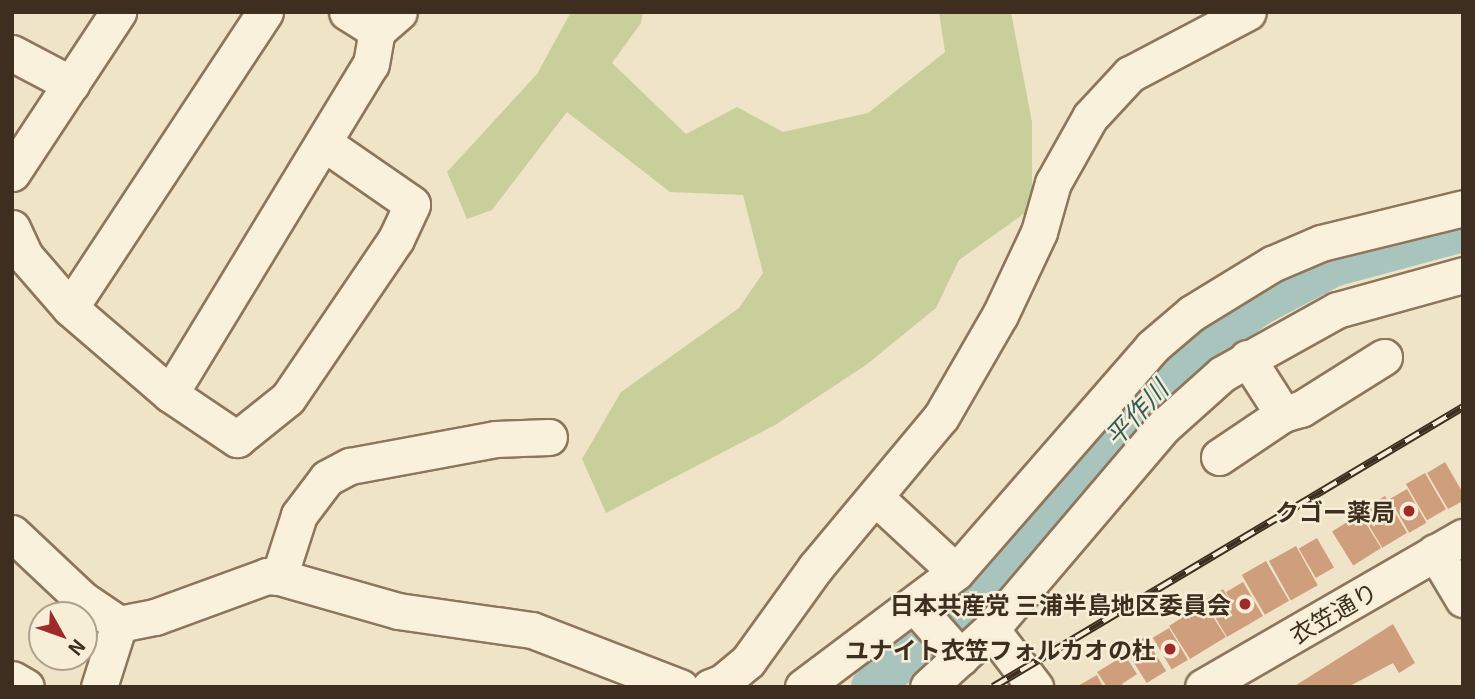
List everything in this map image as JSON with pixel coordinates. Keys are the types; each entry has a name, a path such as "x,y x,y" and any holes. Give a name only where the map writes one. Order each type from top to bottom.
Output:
{"street":[{"path":"12,173 118,12"},
{"path":"70,309 265,12"},
{"path":"170,394 371,64 388,22 346,12"},
{"path":"710,687 723,682 748,661 815,568 941,417 975,364 1039,232 1053,183 1090,117 1130,74 1248,12"},
{"path":"12,53 71,84"},
{"path":"12,228 25,256 70,309 170,394 237,439 288,398 396,239 412,204 324,143"},
{"path":"803,687 917,609 956,572 1152,347 1192,313 1272,264 1321,243 1463,208"},
{"path":"928,687 990,629 1164,426 1203,389 1247,358 1337,310 1463,275"},
{"path":"1219,457 1283,414 1301,409 1384,357"},
{"path":"1247,358 1283,414"},
{"path":"279,577 299,515 327,478 350,466 495,439 549,437"},
{"path":"875,497 956,572"},
{"path":"12,533 82,599 120,624 155,617 267,576 279,577 398,611 532,630 680,687"},
{"path":"1449,545 1463,599"},
{"name":"衣笠通り","path":"1205,686 1449,545"},
{"path":"917,609 959,657"},
{"path":"99,687 120,624"},
{"path":"990,629 1035,687"},
{"path":"12,679 26,687"}],"green space":[{"path":"571,12 643,12 641,23 612,63 686,134 737,107 783,132 868,113 945,52 939,12 1011,12 1032,122 1032,208 959,260 936,308 866,365 775,425 606,513 582,459 621,392 739,308 763,273 743,195 670,192 567,112 492,210 467,219 447,172 537,74"}],"building":[{"path":"1445,462 1463,493 1463,501 1448,509 1427,473"},
{"path":"1425,473 1446,509 1427,520 1406,484"},
{"name":"クゴー薬局","path":"1407,489 1426,523 1409,533 1390,499"},
{"path":"1385,496 1407,533 1382,548 1360,511"},
{"path":"1360,514 1381,548 1353,565 1332,531"},
{"path":"1317,538 1334,567 1316,578 1299,548"},
{"path":"1296,546 1318,585 1291,600 1269,561"},
{"path":"1266,561 1289,601 1265,615 1242,575"},
{"path":"1243,582 1263,616 1227,637 1205,600 1223,589 1235,608 1226,592"},
{"path":"1204,603 1226,637 1190,659 1169,626 1186,615 1191,621 1186,613"},
{"path":"1393,624 1415,663 1399,673 1393,663 1348,687 1293,687"},
{"name":"ユナイト衣笠フォルカオの杜","path":"1169,628 1188,660 1172,670 1153,638"},
{"path":"1145,637 1166,671 1147,683 1125,649"},
{"path":"1125,655 1137,674 1122,684 1124,687 1107,687 1097,672"},
{"path":"1097,675 1103,687 1076,687"}],"waterway":[{"name":"平作川","path":"871,687 954,621 1110,438 1185,359 1259,306 1333,267 1463,232"}],"railway":[{"path":"993,687 1463,407"}],"place":[{"name":"クゴー薬局","path":"1409,511"},
{"name":"日本共産党 三浦半島地区委員会","path":"1245,604"},
{"name":"ユナイト衣笠フォルカオの杜","path":"1170,649"}]}
